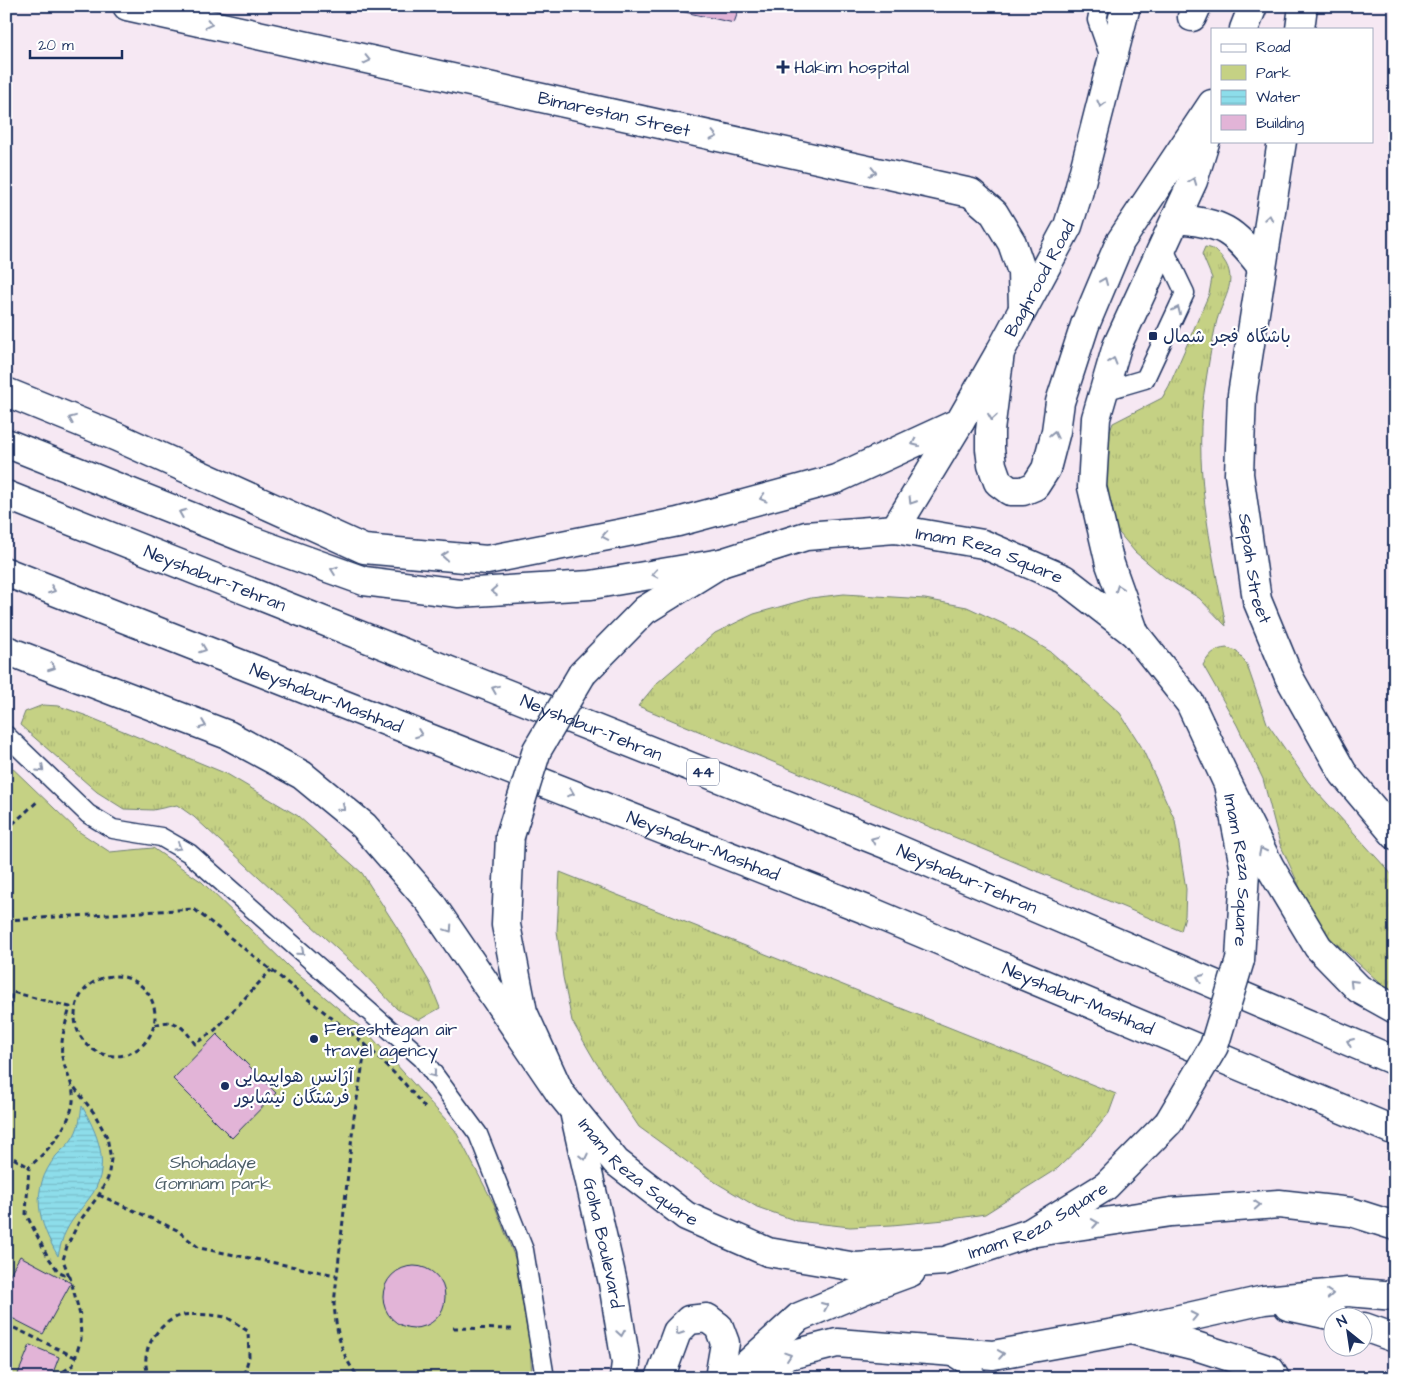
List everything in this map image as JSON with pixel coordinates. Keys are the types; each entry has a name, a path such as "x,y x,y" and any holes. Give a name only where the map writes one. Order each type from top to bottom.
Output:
{"main road":[{"name":"Bimarestan Street","path":"127,6 971,193 994,213 1012,243 1022,272 1023,309"},
{"name":"Baghrood Road","path":"895,529 1000,352 1068,226 1078,194 1126,6"},
{"path":"1244,28 1253,6"},
{"path":"1300,28 1303,6"},
{"path":"1000,352 990,431 992,465 998,482 1010,491 1023,491 1035,486 1046,468 1056,431 1062,393 1084,325 1120,242 1211,106"},
{"path":"1135,634 1110,564 1092,486 1096,418 1117,346 1193,181 1211,123"},
{"name":"Sepah Street","path":"1282,142 1242,395 1239,474 1257,600 1289,677 1343,772 1395,835"},
{"path":"1176,219 1216,225 1234,235 1261,266"},
{"path":"6,392 117,437 364,549 487,560 678,522 836,479 960,422"},
{"path":"6,443 247,539 364,581 459,593 591,585 721,563"},
{"name":"Neyshabur-Tehran","path":"6,495 888,845 1395,1061"},
{"name":"Imam Reza Square","path":"895,529 983,544 1064,579 1135,634 1190,703 1228,784 1245,871 1240,960 1214,1046 1169,1122 1106,1186 1030,1233 945,1260 856,1267 768,1252 686,1216 616,1162 567,1101 523,1012 506,925 510,836 537,750 582,674 645,610 721,563 806,536 895,529"},
{"name":"Neyshabur-Mashhad","path":"6,572 867,910 1395,1131"},
{"path":"6,650 228,735 302,775 364,826 430,902 567,1101"},
{"path":"1228,784 1270,867 1318,947 1359,989 1395,1009"},
{"name":"Golha Boulevard","path":"567,1101 613,1283 626,1363 624,1378"},
{"path":"1030,1233 1171,1212 1279,1204 1351,1212 1395,1226"},
{"path":"732,1378 799,1317 873,1286 945,1260"},
{"path":"744,1378 786,1356 837,1343 994,1355 1131,1330 1264,1300 1348,1292 1395,1296"},
{"path":"1264,1300 1324,1314"},
{"path":"660,1378 678,1332 689,1320 707,1318 719,1327 725,1342 719,1378"},
{"path":"1131,1330 1196,1346 1270,1370 1276,1378"},
{"path":"1374,1331 1395,1338"}],"lane":[{"path":"1100,6 1096,20 1112,62"},
{"path":"1104,391 1146,379 1185,293 1163,247"},
{"path":"6,735 88,814 113,829 161,837 189,853 422,1058 478,1134 524,1250 545,1378"},
{"path":"945,1352 973,1370 978,1378"}],"path":[{"path":"6,830 56,783"},
{"path":"6,920 194,909 366,1045 405,1084 430,1114"},
{"path":"154,1025 163,1022 175,1023 185,1029 195,1044 215,1030 271,970"},
{"path":"110,976 124,976 137,982 147,991 154,1003 156,1017 154,1025 146,1043 136,1051 124,1056 111,1057 99,1054 88,1047 80,1037 75,1025 78,1000 86,988 97,980 110,976"},
{"path":"6,1044 12,992 76,1008"},
{"path":"70,1007 64,1029 62,1056 73,1094 70,1114 58,1135 43,1155 29,1167 26,1214 48,1258 58,1270 70,1276"},
{"path":"360,1378 343,1352 335,1324 334,1304 354,1117 366,1045"},
{"path":"58,1375 73,1365 81,1340 80,1315 70,1276 63,1260 67,1246 79,1222 99,1195 108,1178 111,1159 107,1138 94,1113 69,1080"},
{"path":"6,1154 29,1167"},
{"path":"99,1195 177,1230 199,1248 336,1275"},
{"path":"150,1378 145,1369 148,1347 161,1326 180,1315 224,1316 248,1331 249,1357 243,1378"},
{"path":"6,1324 76,1358"},
{"path":"453,1328 519,1329"}],"green space":[{"path":"1205,247 1213,249 1219,254 1228,267 1230,276 1228,292 1216,324 1206,380 1201,442 1202,473 1209,534 1226,626 1199,598 1166,578 1135,552 1115,528 1105,480 1109,434 1113,423 1162,398 1209,294 1212,278 1202,254"},
{"path":"844,594 925,599 967,607 1008,626 1051,652 1120,713 1141,746 1175,820 1186,889 1185,916 1181,931 638,706 657,683 715,633 754,614 811,598"},
{"path":"1227,648 1237,651 1247,665 1267,723 1308,782 1395,878 1395,993 1389,991 1318,927 1280,844 1263,779 1237,725 1203,665 1213,653"},
{"path":"43,705 59,706 87,716 227,774 298,816 362,873 430,983 440,1008 419,1020 397,1009 362,972 194,817 177,805 153,810 124,809 97,792 20,725 25,712"},
{"name":"Shohadaye Gomnam park","path":"6,762 78,831 110,852 153,848 202,882 289,967 369,1034 455,1130 494,1204 515,1258 530,1346 532,1378 6,1378"},
{"path":"560,872 1116,1094 1109,1113 1089,1138 1058,1168 985,1214 945,1220 850,1227 797,1221 757,1207 715,1182 639,1127 595,1061 572,1021 563,977 557,931"}],"water":[{"path":"82,1106 97,1138 100,1149 101,1171 93,1193 72,1221 65,1234 58,1256 45,1231 41,1218 39,1194 42,1181 48,1169 56,1156 69,1144 76,1131"}],"building":[{"path":"672,6 740,6 734,23 671,9"},
{"name":"آژانس هواپیمایی فرشتگان نیشابور","path":"217,1034 276,1093 232,1138 173,1079"},
{"path":"20,1256 71,1283 43,1334 6,1315 6,1281"},
{"path":"414,1266 426,1269 436,1275 442,1285 445,1297 442,1309 436,1319 426,1325 414,1328 402,1325 392,1319 386,1309 383,1297 386,1285 392,1275 402,1269"},
{"path":"30,1345 59,1357 51,1378 29,1378 18,1374"}],"place":[{"name":"Hakim hospital","path":"783,67"},
{"name":"باشگاه فجر شمال","path":"1153,336"},
{"name":"Fereshtegan air travel agency","path":"314,1039"},
{"name":"آژانس هواپیمایی فرشتگان نیشابور","path":"225,1086"}]}
